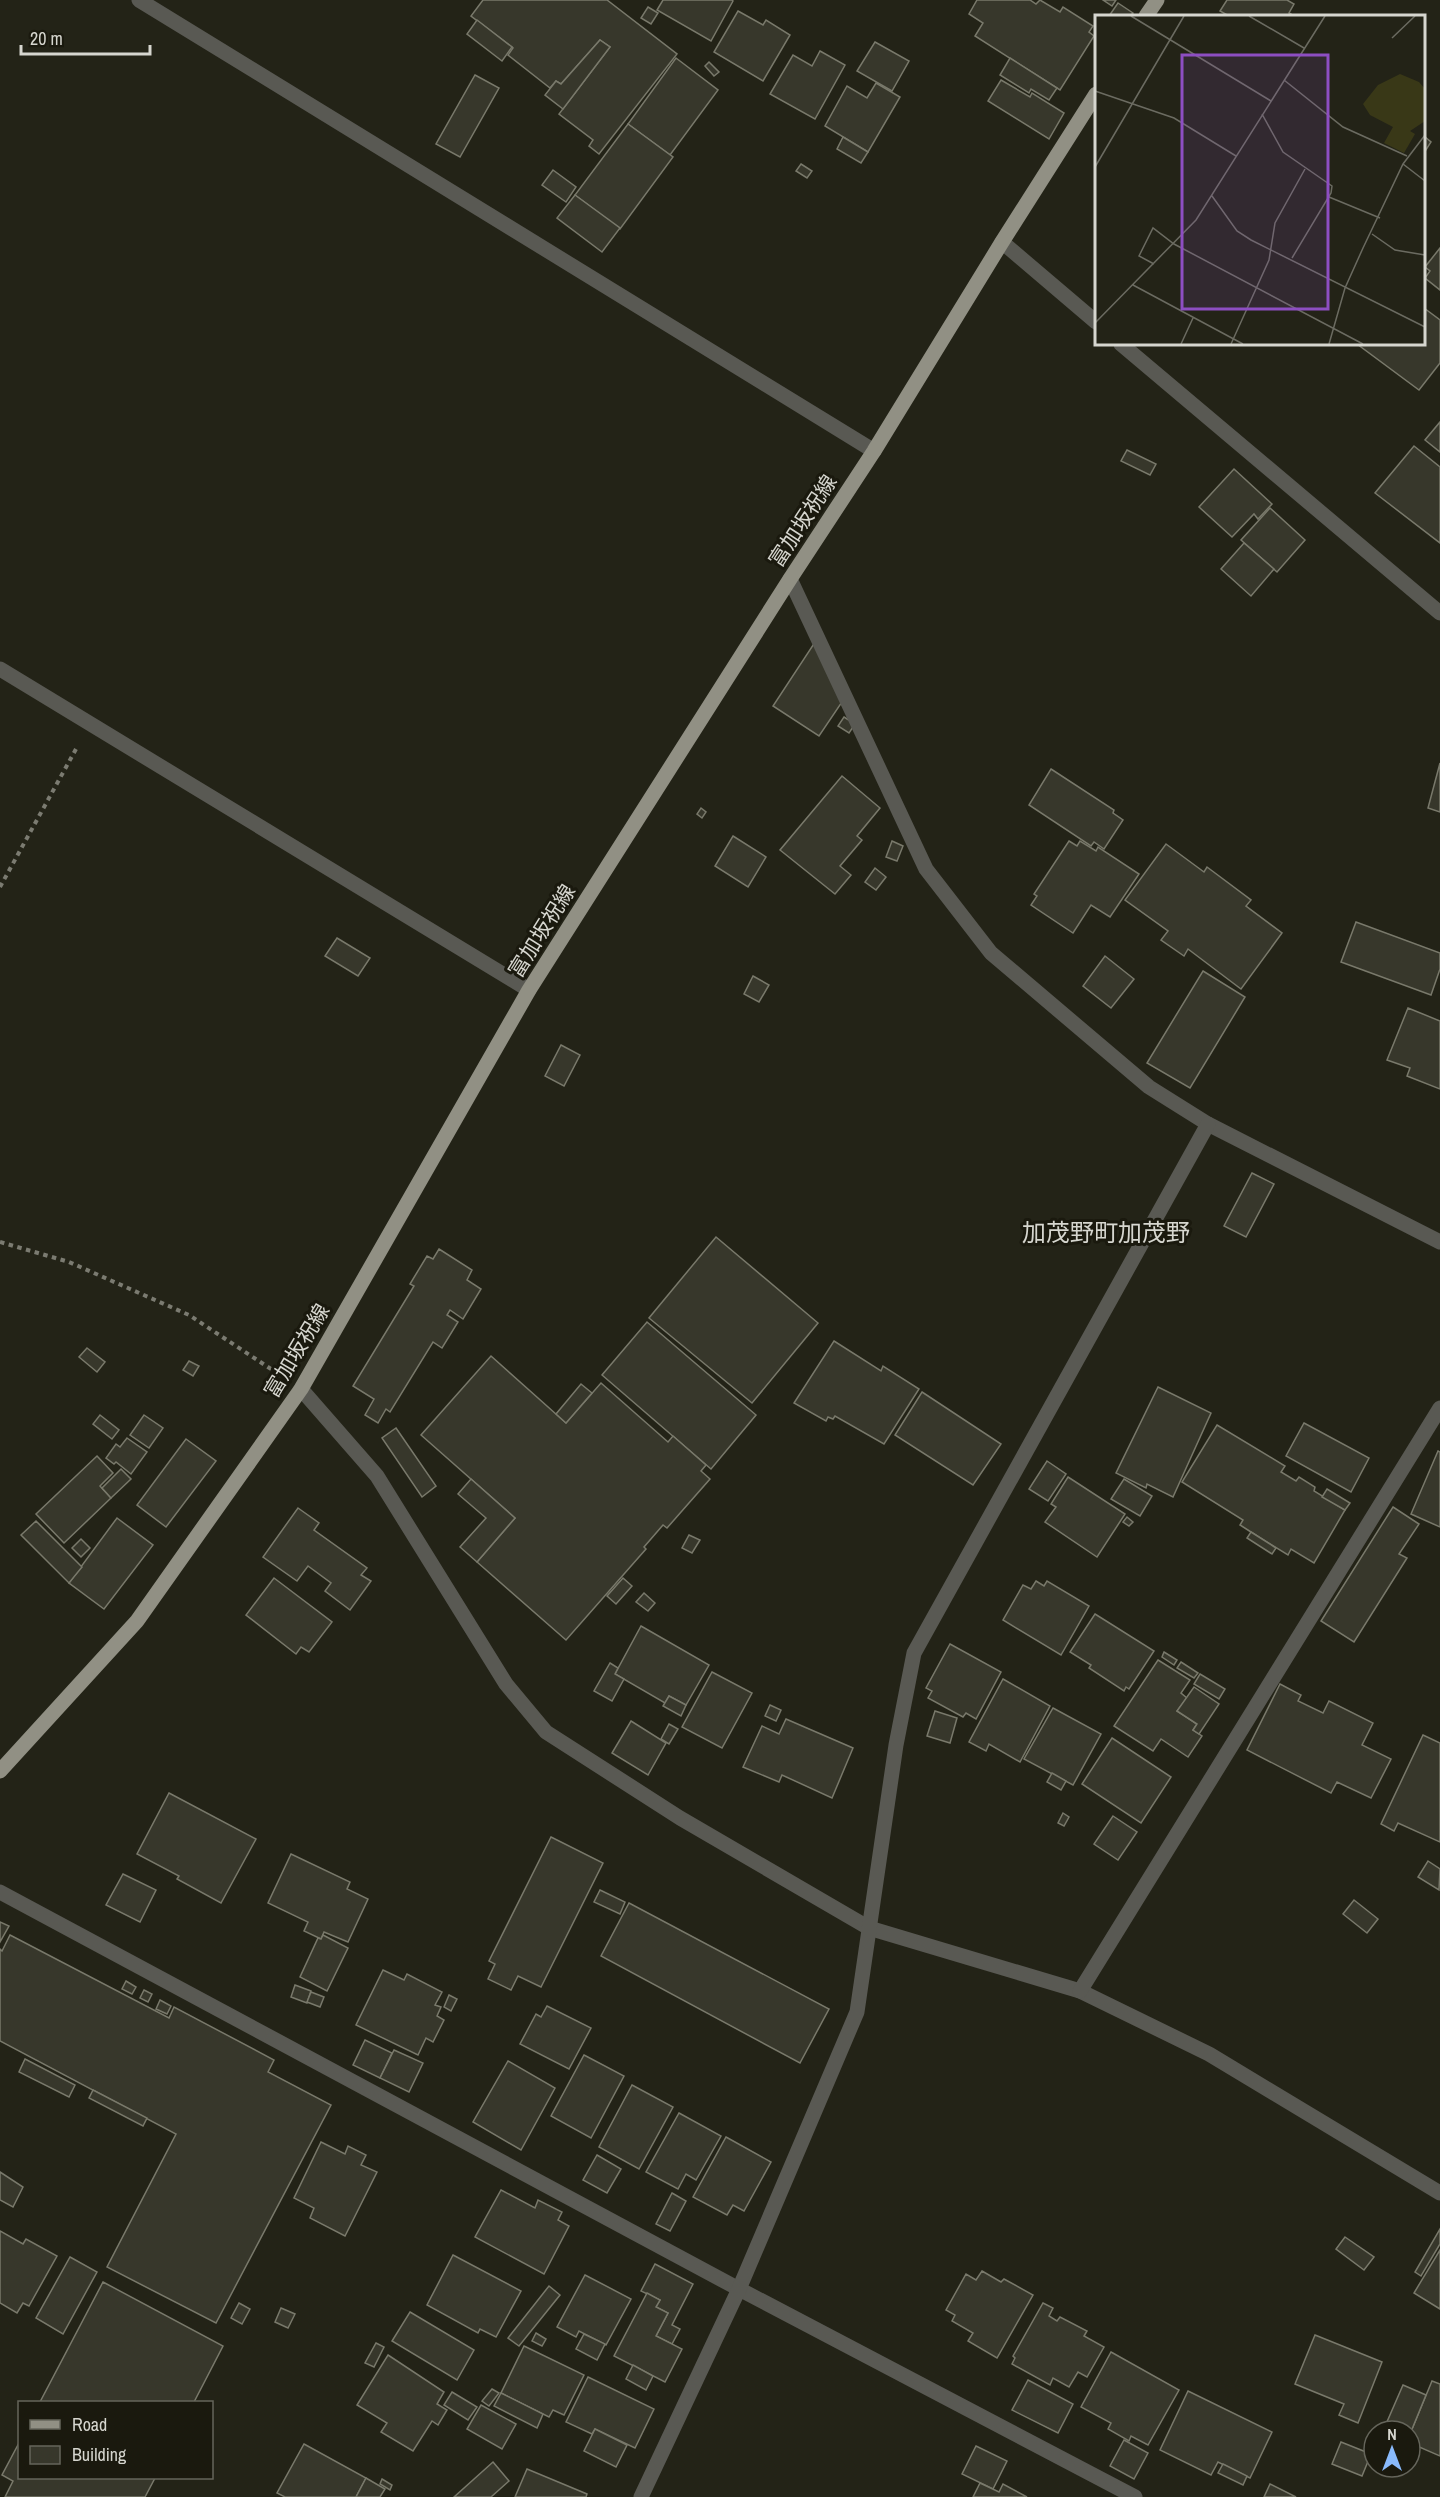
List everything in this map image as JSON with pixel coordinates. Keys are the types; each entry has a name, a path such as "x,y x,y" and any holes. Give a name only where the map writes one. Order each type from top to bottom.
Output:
{"main road":[{"path":"1147,15 1157,0"},
{"name":"富加坂祝線","path":"0,1771 137,1621 301,1389 530,990 790,579 874,451 1095,96"}],"street":[{"path":"139,0 874,451"},
{"path":"1002,242 1095,321"},
{"path":"1122,345 1440,613"},
{"path":"790,579 926,869 991,953 1149,1087 1208,1124 1440,1242"},
{"path":"0,669 530,990"},
{"path":"641,2497 739,2289 857,2012 896,1745 915,1653 1208,1124"},
{"path":"301,1389 377,1476 506,1684 546,1732 680,1818 869,1928 1080,1991 1209,2054 1440,2193"},
{"path":"1080,1991 1440,1408"},
{"path":"0,1892 739,2289 1135,2497"}],"path":[{"path":"0,887 90,725"},
{"path":"0,1242 69,1262 189,1315 301,1389"}],"building":[{"path":"483,0 607,0 677,54 599,154 589,146 593,140 559,114 610,47 600,40 561,84 556,81 550,88 508,55 513,48 471,16"},
{"path":"663,0 733,1 711,41 657,10"},
{"path":"977,0 1030,0 1036,4 1040,0 1060,12 1063,7 1093,26 1089,32 1094,36 1060,90 975,36 983,23 969,14"},
{"path":"1103,0 1116,0 1112,6"},
{"path":"1227,0 1287,0 1294,4 1289,13 1290,15 1227,15 1220,11"},
{"path":"1118,3 1133,13 1131,15 1110,15"},
{"path":"648,7 658,13 651,24 641,18"},
{"path":"738,11 763,25 766,20 790,35 763,81 714,52"},
{"path":"477,20 512,47 502,61 467,34"},
{"path":"600,40 610,47 563,109 545,95 556,81 561,84"},
{"path":"875,42 909,61 892,91 857,71"},
{"path":"820,51 845,65 815,119 770,94 793,55 812,66"},
{"path":"676,58 718,90 670,155 628,124"},
{"path":"1010,58 1057,88 1049,100 1031,89 1029,93 1000,75"},
{"path":"709,62 719,72 714,76 705,66"},
{"path":"475,75 499,88 460,157 436,144"},
{"path":"1001,80 1030,97 1032,93 1064,113 1049,139 988,101"},
{"path":"876,83 900,97 868,152 825,126 847,86 867,98"},
{"path":"628,124 673,157 620,229 575,195"},
{"path":"843,137 868,152 861,163 837,149"},
{"path":"1425,137 1431,142 1425,151"},
{"path":"801,164 812,171 807,178 796,171"},
{"path":"553,170 576,187 566,202 542,185"},
{"path":"575,195 620,228 602,252 557,218"},
{"path":"1440,248 1440,290 1425,278 1430,271 1425,267"},
{"path":"1425,309 1440,320 1440,363 1419,390 1358,345 1425,345"},
{"path":"1440,422 1440,452 1425,440"},
{"path":"1414,446 1440,467 1440,543 1375,493"},
{"path":"1127,450 1156,464 1150,475 1121,461"},
{"path":"1234,469 1272,504 1258,519 1254,514 1232,537 1199,507"},
{"path":"1270,508 1305,540 1277,572 1241,540"},
{"path":"1244,543 1274,569 1251,596 1221,569"},
{"path":"817,639 842,702 819,736 773,706"},
{"path":"844,717 855,724 849,733 838,726"},
{"path":"1440,763 1440,812 1428,808"},
{"path":"1051,769 1114,810 1113,813 1123,820 1104,849 1094,842 1091,846 1029,805"},
{"path":"842,776 880,808 857,836 862,840 840,866 851,875 835,894 780,850"},
{"path":"701,808 706,812 702,818 697,814"},
{"path":"733,836 766,857 748,887 715,866"},
{"path":"892,841 903,846 897,861 886,857"},
{"path":"1069,841 1077,846 1080,841 1096,851 1098,847 1139,874 1110,917 1091,905 1073,933 1031,905 1037,896 1034,894"},
{"path":"1166,844 1204,872 1207,867 1251,900 1246,906 1282,933 1241,989 1188,949 1184,956 1161,940 1168,931 1125,900"},
{"path":"875,868 886,877 876,890 865,882"},
{"path":"1356,922 1440,953 1440,969 1431,995 1341,962"},
{"path":"337,938 370,958 358,976 325,956"},
{"path":"1105,956 1134,979 1111,1008 1083,986"},
{"path":"1203,971 1245,997 1190,1088 1147,1063"},
{"path":"753,976 769,985 759,1002 744,994"},
{"path":"1408,1008 1440,1021 1440,1089 1407,1076 1410,1068 1387,1060"},
{"path":"561,1045 580,1055 564,1086 545,1076"},
{"path":"1252,1173 1274,1184 1246,1237 1224,1226"},
{"path":"716,1237 818,1323 752,1403 649,1318"},
{"path":"439,1249 472,1270 467,1280 481,1289 463,1319 450,1310 447,1315 458,1322 442,1348 433,1342 390,1412 386,1409 378,1423 365,1415 374,1399 353,1386 414,1286 410,1284 427,1256 433,1259"},
{"path":"647,1322 756,1415 711,1469 602,1375"},
{"path":"834,1341 881,1371 883,1366 919,1389 884,1444 835,1416 833,1419 828,1417 826,1421 794,1403"},
{"path":"87,1348 105,1362 97,1372 79,1357"},
{"path":"491,1356 566,1423 601,1383 668,1442 673,1436 706,1465 701,1471 710,1479 667,1528 663,1525 644,1547 646,1549 566,1640 477,1562 515,1518 421,1435"},
{"path":"189,1361 199,1366 193,1376 183,1370"},
{"path":"581,1384 592,1393 566,1423 556,1414"},
{"path":"1158,1387 1211,1413 1173,1497 1147,1484 1146,1488 1116,1473"},
{"path":"922,1392 1001,1444 973,1485 895,1435"},
{"path":"100,1415 119,1430 112,1439 93,1424"},
{"path":"144,1415 163,1428 149,1448 130,1435"},
{"path":"1304,1423 1369,1458 1351,1492 1286,1456"},
{"path":"1217,1425 1285,1466 1281,1472 1296,1481 1299,1477 1315,1487 1314,1491 1345,1510 1314,1563 1291,1549 1288,1555 1240,1525 1243,1520 1182,1482"},
{"path":"396,1428 436,1486 422,1497 382,1438"},
{"path":"127,1438 147,1452 131,1474 116,1462 114,1464 106,1458 116,1444 120,1447"},
{"path":"186,1439 216,1461 166,1527 137,1505"},
{"path":"1438,1451 1440,1452 1440,1527 1411,1514"},
{"path":"97,1456 113,1473 100,1486 111,1498 64,1543 36,1514"},
{"path":"1047,1461 1066,1474 1048,1501 1029,1489"},
{"path":"121,1469 131,1479 111,1498 102,1488"},
{"path":"1068,1477 1125,1514 1097,1557 1045,1522 1056,1507 1051,1504"},
{"path":"471,1479 515,1518 477,1562 460,1547 486,1518 458,1494"},
{"path":"1124,1479 1152,1496 1140,1516 1111,1499"},
{"path":"1327,1489 1350,1503 1345,1510 1322,1497"},
{"path":"1393,1507 1419,1524 1399,1554 1407,1558 1354,1642 1321,1621"},
{"path":"298,1508 319,1523 314,1530 367,1568 361,1575 371,1581 350,1610 325,1591 331,1583 308,1566 297,1581 263,1557"},
{"path":"1127,1517 1133,1522 1129,1526 1123,1522"},
{"path":"117,1518 153,1545 104,1609 69,1583"},
{"path":"36,1521 82,1567 69,1583 21,1535"},
{"path":"1251,1532 1276,1548 1272,1554 1247,1538"},
{"path":"689,1535 700,1540 692,1553 682,1548"},
{"path":"81,1539 90,1548 81,1557 72,1548"},
{"path":"274,1578 332,1622 309,1652 301,1647 296,1654 246,1615"},
{"path":"623,1578 632,1586 616,1604 607,1596"},
{"path":"1036,1581 1044,1586 1047,1581 1089,1606 1061,1655 1003,1620 1023,1585 1031,1589"},
{"path":"644,1593 655,1603 648,1611 636,1602"},
{"path":"1095,1614 1154,1651 1129,1689 1126,1687 1124,1691 1089,1668 1091,1665 1070,1652"},
{"path":"641,1626 709,1665 686,1705 669,1696 665,1703 615,1674"},
{"path":"950,1644 1001,1672 976,1719 966,1713 963,1717 928,1698 932,1691 926,1688"},
{"path":"1164,1652 1177,1660 1174,1665 1162,1657"},
{"path":"1158,1660 1190,1680 1181,1693 1187,1698 1177,1711 1197,1724 1193,1730 1202,1736 1188,1757 1161,1739 1153,1751 1114,1726"},
{"path":"1181,1662 1198,1673 1194,1678 1177,1668"},
{"path":"610,1663 618,1668 615,1674 624,1679 612,1701 594,1691"},
{"path":"712,1672 752,1693 722,1748 682,1727"},
{"path":"1200,1674 1225,1689 1219,1699 1194,1684"},
{"path":"1003,1679 1050,1706 1020,1762 989,1744 986,1751 969,1742"},
{"path":"1280,1684 1301,1695 1298,1701 1323,1713 1329,1701 1373,1723 1362,1745 1391,1759 1371,1798 1337,1782 1331,1793 1247,1750"},
{"path":"1194,1687 1219,1704 1199,1734 1193,1730 1197,1724 1177,1711"},
{"path":"669,1696 686,1705 681,1716 663,1706"},
{"path":"770,1705 781,1710 776,1721 765,1716"},
{"path":"1053,1708 1101,1734 1073,1785 1024,1759"},
{"path":"935,1711 957,1718 950,1743 927,1736"},
{"path":"786,1719 853,1748 832,1798 782,1775 779,1782 743,1767 762,1726 779,1734"},
{"path":"631,1721 666,1743 648,1775 612,1753"},
{"path":"669,1724 678,1729 669,1744 661,1739"},
{"path":"1423,1735 1440,1743 1440,1842 1398,1823 1394,1831 1381,1824"},
{"path":"1112,1738 1171,1777 1141,1823 1082,1784"},
{"path":"1052,1773 1066,1781 1061,1790 1047,1782"},
{"path":"169,1793 256,1839 221,1903 177,1879 179,1876 137,1854"},
{"path":"1063,1813 1069,1817 1064,1826 1058,1823"},
{"path":"1113,1816 1137,1832 1118,1860 1094,1844"},
{"path":"551,1837 603,1863 541,1987 518,1976 511,1990 488,1979 495,1964 489,1961"},
{"path":"291,1854 350,1882 347,1889 368,1899 348,1942 324,1932 321,1939 304,1931 308,1922 268,1903"},
{"path":"1428,1861 1440,1869 1439,1890 1418,1877"},
{"path":"123,1874 156,1890 140,1922 106,1905"},
{"path":"600,1890 625,1902 620,1914 594,1902"},
{"path":"1354,1900 1378,1919 1367,1933 1343,1914"},
{"path":"629,1903 829,2009 800,2063 601,1956"},
{"path":"0,1922 9,1926 0,1942"},
{"path":"10,1935 169,2018 174,2007 274,2060 268,2072 331,2105 216,2323 107,2267 176,2134 0,2041 0,1949 2,1951"},
{"path":"323,1935 348,1948 327,1991 300,1977 318,1938 321,1939"},
{"path":"383,1970 404,1980 407,1974 442,1992 435,2005 441,2007 437,2016 444,2020 433,2042 426,2038 418,2055 356,2025"},
{"path":"126,1981 136,1987 132,1994 122,1989"},
{"path":"295,1985 311,1991 307,2003 291,1997"},
{"path":"144,1990 152,1994 148,2002 140,1998"},
{"path":"311,1992 324,1997 320,2007 307,2002"},
{"path":"449,1995 457,1999 451,2011 444,2007"},
{"path":"160,2000 171,2006 167,2014 156,2009"},
{"path":"547,2006 591,2028 569,2069 520,2044 536,2014 541,2017"},
{"path":"365,2040 392,2053 380,2078 353,2065"},
{"path":"394,2050 423,2063 409,2092 380,2078"},
{"path":"584,2055 624,2076 591,2138 551,2116"},
{"path":"25,2059 75,2085 69,2097 19,2072"},
{"path":"508,2061 555,2088 521,2150 473,2122"},
{"path":"632,2085 673,2107 639,2169 599,2147"},
{"path":"93,2090 147,2118 143,2126 89,2098"},
{"path":"679,2113 721,2136 696,2180 686,2174 678,2189 646,2172"},
{"path":"726,2137 771,2162 744,2211 733,2205 727,2215 693,2197"},
{"path":"321,2142 345,2154 348,2146 366,2155 361,2165 377,2172 345,2236 310,2218 314,2208 294,2198"},
{"path":"597,2155 621,2169 607,2193 583,2180"},
{"path":"0,2172 23,2187 13,2207 0,2200"},
{"path":"501,2190 535,2208 538,2200 562,2212 558,2220 569,2226 544,2274 475,2237"},
{"path":"672,2193 686,2201 670,2231 656,2224"},
{"path":"1440,2229 1440,2244 1421,2276 1415,2272"},
{"path":"0,2231 23,2244 26,2239 57,2256 29,2306 23,2303 17,2313 0,2303"},
{"path":"1345,2237 1374,2257 1364,2270 1336,2249"},
{"path":"1440,2250 1440,2309 1414,2293"},
{"path":"453,2255 521,2291 496,2337 480,2329 478,2333 427,2305"},
{"path":"70,2257 97,2272 63,2334 36,2318"},
{"path":"655,2264 693,2284 672,2325 680,2329 672,2344 656,2336 668,2313 656,2307 660,2300 641,2291"},
{"path":"982,2271 1001,2282 1004,2279 1033,2295 997,2358 968,2341 973,2333 952,2321 955,2315 946,2310 966,2274 976,2280"},
{"path":"585,2275 631,2299 606,2345 579,2331 576,2337 557,2327"},
{"path":"103,2282 223,2346 195,2401 41,2401"},
{"path":"549,2286 560,2295 519,2346 508,2338"},
{"path":"647,2293 660,2300 656,2307 668,2313 656,2336 682,2349 665,2382 614,2356"},
{"path":"239,2303 250,2309 242,2324 231,2318"},
{"path":"1043,2303 1053,2308 1049,2316 1057,2321 1060,2317 1087,2331 1084,2336 1104,2347 1087,2377 1078,2372 1069,2387 1053,2378 1050,2385 1012,2364 1015,2358 1013,2356"},
{"path":"281,2308 295,2314 288,2328 275,2322"},
{"path":"410,2312 474,2350 457,2380 392,2341"},
{"path":"536,2333 546,2339 542,2346 532,2341"},
{"path":"584,2334 605,2344 597,2360 576,2349"},
{"path":"1315,2335 1382,2362 1358,2423 1339,2415 1344,2404 1295,2384"},
{"path":"376,2343 384,2347 374,2367 365,2363"},
{"path":"524,2346 584,2375 564,2415 553,2410 549,2417 501,2393"},
{"path":"1111,2352 1179,2390 1148,2445 1131,2436 1129,2441 1108,2429 1111,2423 1081,2407"},
{"path":"388,2355 444,2392 437,2404 447,2410 438,2425 432,2421 413,2451 381,2432 387,2423 357,2405"},
{"path":"633,2365 653,2376 646,2390 626,2379"},
{"path":"588,2377 654,2409 635,2448 595,2429 592,2434 566,2422"},
{"path":"1028,2380 1073,2404 1058,2433 1012,2410"},
{"path":"1432,2381 1440,2384 1440,2456 1422,2448 1422,2419 1416,2419"},
{"path":"1403,2385 1426,2395 1416,2419 1388,2419"},
{"path":"492,2389 499,2393 489,2406 482,2401"},
{"path":"1188,2391 1272,2432 1250,2478 1218,2462 1211,2475 1160,2450"},
{"path":"452,2392 477,2407 468,2420 444,2405"},
{"path":"501,2393 543,2414 537,2428 494,2406"},
{"path":"481,2405 516,2424 502,2449 467,2429"},
{"path":"595,2429 627,2445 616,2467 584,2451"},
{"path":"1124,2440 1148,2453 1134,2479 1110,2466"},
{"path":"1341,2442 1362,2450 1362,2476 1332,2464"},
{"path":"304,2444 366,2478 356,2497 285,2497 277,2493"},
{"path":"18,2445 18,2479 154,2479 145,2497 5,2497 13,2481 2,2475"},
{"path":"976,2446 1007,2461 993,2489 962,2474"},
{"path":"493,2462 509,2481 491,2497 454,2497"},
{"path":"1223,2464 1247,2476 1243,2485 1218,2473"},
{"path":"527,2469 587,2494 586,2497 515,2497"},
{"path":"366,2478 385,2489 380,2497 356,2497"},
{"path":"382,2479 392,2485 390,2490 380,2484"},
{"path":"980,2483 999,2492 1003,2484 1027,2497 973,2497"},
{"path":"1270,2484 1296,2497 1264,2497"}],"district":[{"name":"加茂野町加茂野","path":"1106,1233"}]}
